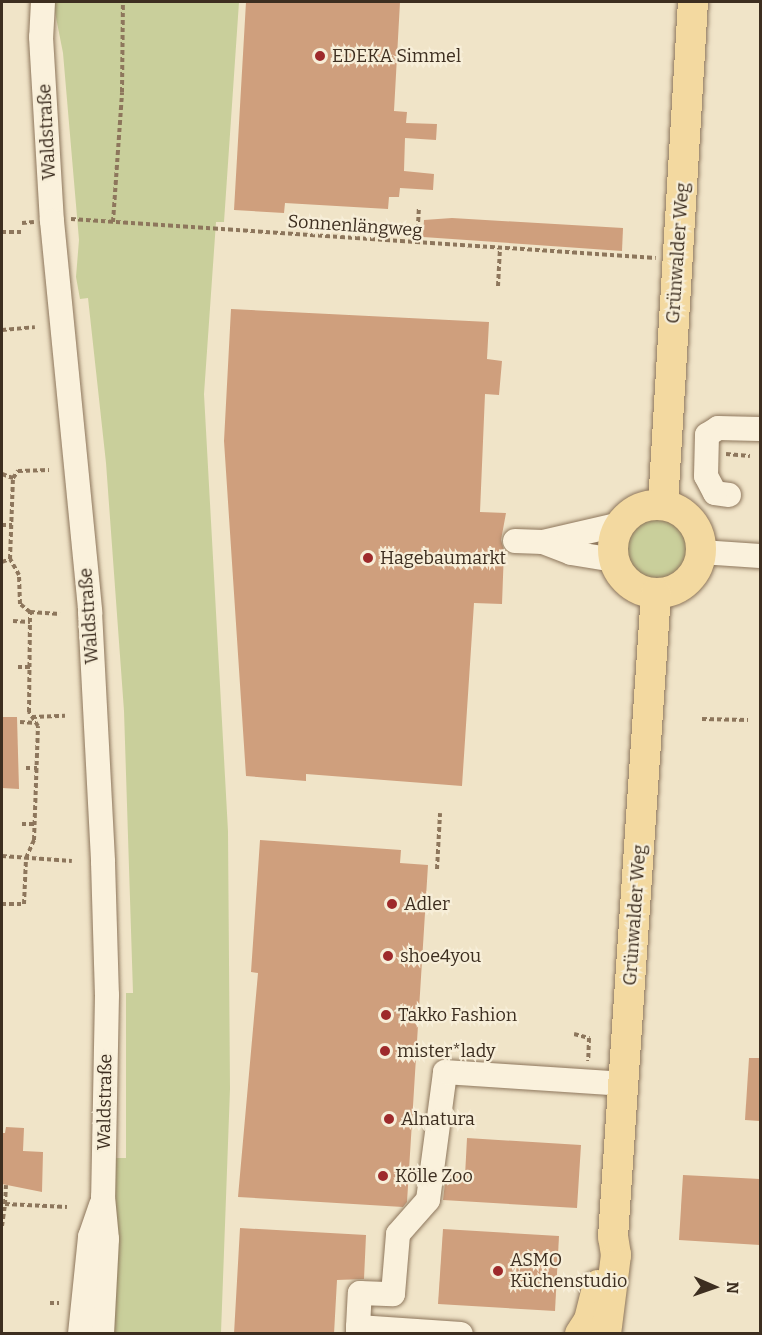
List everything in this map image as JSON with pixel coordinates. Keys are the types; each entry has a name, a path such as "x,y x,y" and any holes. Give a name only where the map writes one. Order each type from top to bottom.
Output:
{"main road":[{"name":"Grünwalder Weg","path":"663,505 693,2"},
{"path":"663,505 687,516 700,539 701,552 688,580 679,588 656,593 630,584 615,560 613,548 621,524 639,509 663,505"},
{"name":"Grünwalder Weg","path":"606,1334 616,1255 613,1237 656,593"},
{"name":"Grünwalder Weg","path":"580,1334 589,1320 604,1252 613,1237"}],"street":[{"name":"Waldstraße","path":"34,2 41,37"},
{"name":"Waldstraße","path":"43,2 41,37 52,221 91,634 107,995 104,1197 107,1239 102,1334"},
{"path":"729,495 715,493 706,476 707,435 718,428 760,429"},
{"path":"515,541 543,542 621,524"},
{"path":"543,542 571,553 615,560"},
{"path":"701,552 760,556"},
{"path":"461,1334 358,1330 360,1293 393,1294 398,1234 428,1200 445,1072 625,1084"},
{"name":"Waldstraße","path":"80,1334 90,1237 104,1197"}],"path":[{"path":"113,222 122,92 123,2"},
{"path":"417,244 418,207"},
{"name":"Sonnenlängweg","path":"52,221 113,222 500,250 657,258"},
{"path":"2,232 23,232"},
{"path":"498,286 500,250"},
{"path":"2,330 35,327"},
{"path":"49,470 18,471 13,478 10,559 19,575 20,604 30,612 60,614"},
{"path":"2,474 13,478"},
{"path":"2,525 12,525"},
{"path":"2,562 10,559"},
{"path":"2,904 24,904 26,858 34,840 37,768 36,723 32,717 30,612"},
{"path":"14,621 30,622"},
{"path":"18,667 30,667"},
{"path":"32,717 65,716"},
{"path":"702,719 748,720"},
{"path":"20,722 36,723"},
{"path":"26,768 37,768"},
{"path":"437,869 440,813"},
{"path":"22,824 35,824"},
{"path":"2,856 72,861"},
{"path":"574,1034 589,1038 588,1064"},
{"path":"2,1226 6,1185"},
{"path":"5,1204 67,1207"},
{"path":"50,1303 59,1303"}],"green space":[{"path":"53,2 239,2 224,222 216,222 204,394 228,831 230,1089 221,1333 114,1333 114,1158 126,1158 126,993 133,993 124,711 106,463 88,298 80,299 76,277 79,240 63,53"},
{"path":"658,514 678,520 688,530 694,550 688,570 678,580 658,586 638,580 628,570 622,550 628,530 638,520"}],"building":[{"name":"EDEKA Simmel","path":"246,2 400,2 394,111 407,112 406,123 437,124 436,140 405,138 404,171 434,174 433,190 400,188 399,197 389,197 388,209 285,203 284,213 234,210"},
{"path":"452,218 623,228 622,251 423,237 424,220"},
{"name":"Hagebaumarkt","path":"231,309 489,322 487,359 502,361 499,395 485,394 480,512 506,513 501,540 504,550 502,604 474,603 462,786 306,774 306,781 246,776 224,441"},
{"path":"2,717 17,717 19,789 2,788"},
{"path":"260,840 401,850 400,863 428,865 407,1202 403,1207 238,1197 258,973 251,972"},
{"path":"749,1058 760,1058 760,1121 745,1120"},
{"path":"6,1127 24,1128 23,1151 43,1152 42,1192 2,1184 2,1133 5,1133"},
{"path":"467,1138 581,1145 577,1208 443,1200 446,1174 465,1176"},
{"path":"683,1175 760,1179 760,1245 679,1240"},
{"path":"240,1228 366,1235 364,1279 337,1280 334,1334 234,1334"},
{"path":"443,1229 559,1236 555,1311 438,1304"}],"place":[{"name":"EDEKA Simmel","path":"320,56"},
{"name":"Hagebaumarkt","path":"368,558"},
{"name":"Adler","path":"392,904"},
{"name":"shoe4you","path":"388,956"},
{"name":"Takko Fashion","path":"386,1015"},
{"name":"mister*lady","path":"385,1051"},
{"name":"Alnatura","path":"389,1119"},
{"name":"Kölle Zoo","path":"383,1176"},
{"name":"ASMO Küchenstudio","path":"498,1271"}]}
